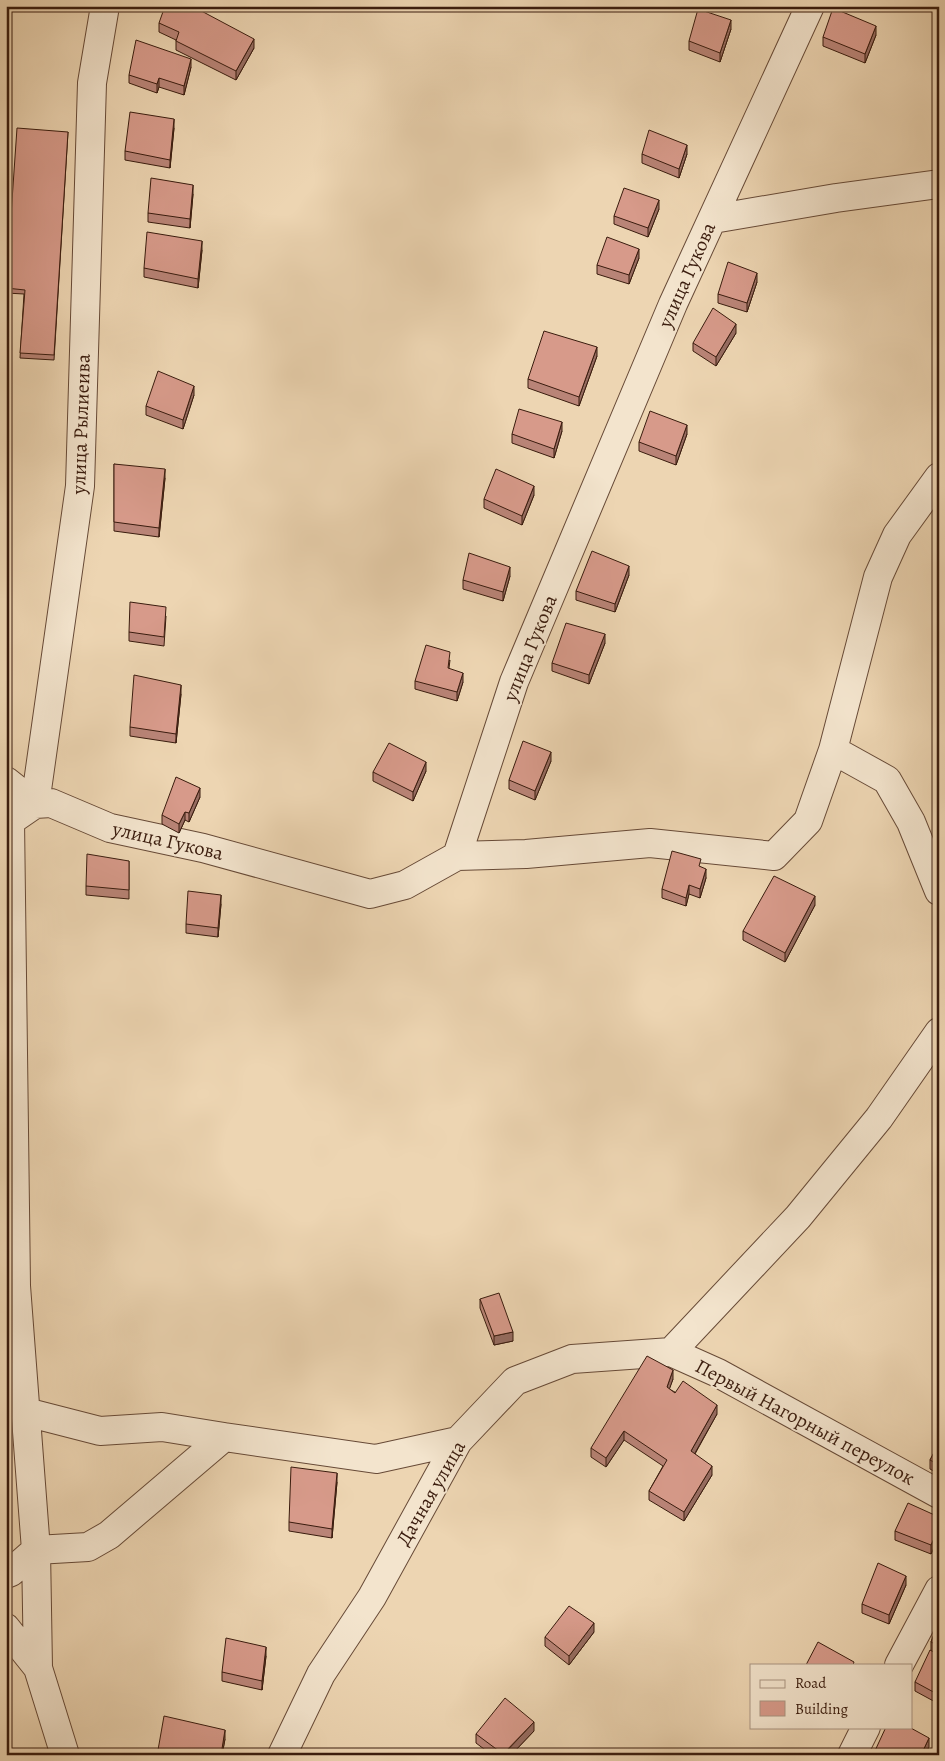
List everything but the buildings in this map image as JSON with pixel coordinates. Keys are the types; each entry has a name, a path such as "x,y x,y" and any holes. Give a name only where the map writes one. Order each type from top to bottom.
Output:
{"street":[{"name":"улица Рылиеива","path":"35,804 80,486 92,83 105,6"},
{"name":"улица Гукова","path":"35,804 51,803 110,828 203,848 370,894 405,885 457,856 514,682 673,304 810,6"},
{"path":"713,219 836,198 939,184"},
{"path":"457,856 526,854 650,843 774,856 808,821 833,750 878,577 897,535 939,477"},
{"path":"833,750 887,780 911,822 939,891"},
{"path":"6,781 35,804 8,822 10,1150 16,1286 14,1376 36,1550 38,1668 65,1755"},
{"path":"671,1352 798,1217 879,1118 939,1032"},
{"name":"Дачная улица","path":"282,1755 321,1674 372,1597 458,1441 515,1381 572,1359 671,1352"},
{"name":"Первый Нагорный переулок","path":"671,1352 718,1373 939,1494"},
{"path":"20,1421 100,1431 162,1427 376,1459 458,1441"},
{"path":"6,1574 11,1572 36,1550 88,1547 109,1535 224,1437"},
{"path":"900,1664 939,1590"},
{"path":"6,1628 38,1668"},
{"path":"852,1755 866,1728"}]}
